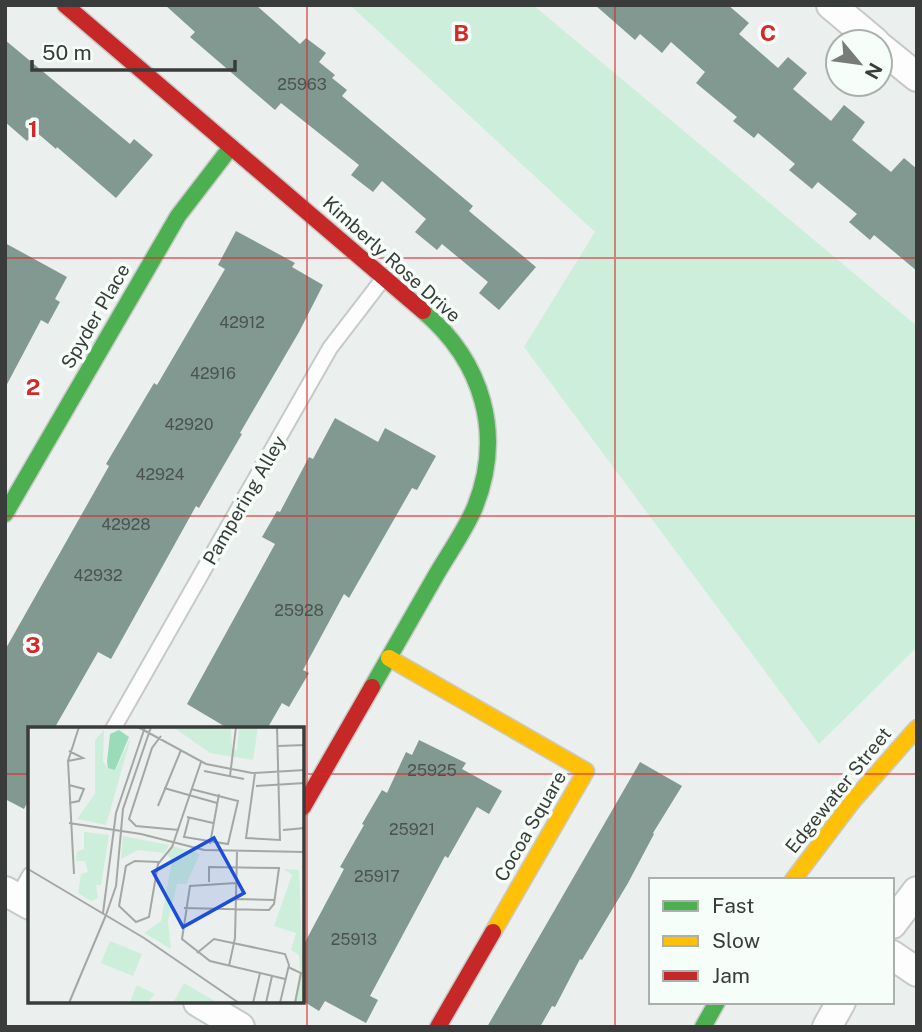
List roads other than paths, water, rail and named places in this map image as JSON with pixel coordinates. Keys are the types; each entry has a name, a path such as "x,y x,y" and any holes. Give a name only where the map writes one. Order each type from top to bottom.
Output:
{"street":[{"name":"Kimberly Rose Drive","path":"65,5 436,322 464,355 478,389 489,428 486,472 474,509 304,805"},
{"path":"831,5 858,28"},
{"path":"894,59 917,78"},
{"name":"Spyder Place","path":"5,514 178,216 231,146"},
{"name":"Cocoa Square","path":"388,658 586,771 438,1027"},
{"name":"Edgewater Street","path":"794,878 834,823 917,728"},
{"path":"894,922 917,891"},
{"path":"894,956 917,972"},
{"path":"201,1004 240,1027"},
{"path":"703,1027 716,1004"},
{"path":"827,1027 840,1004"}],"lane":[{"name":"Pampering Alley","path":"114,727 330,348 384,278"}]}
